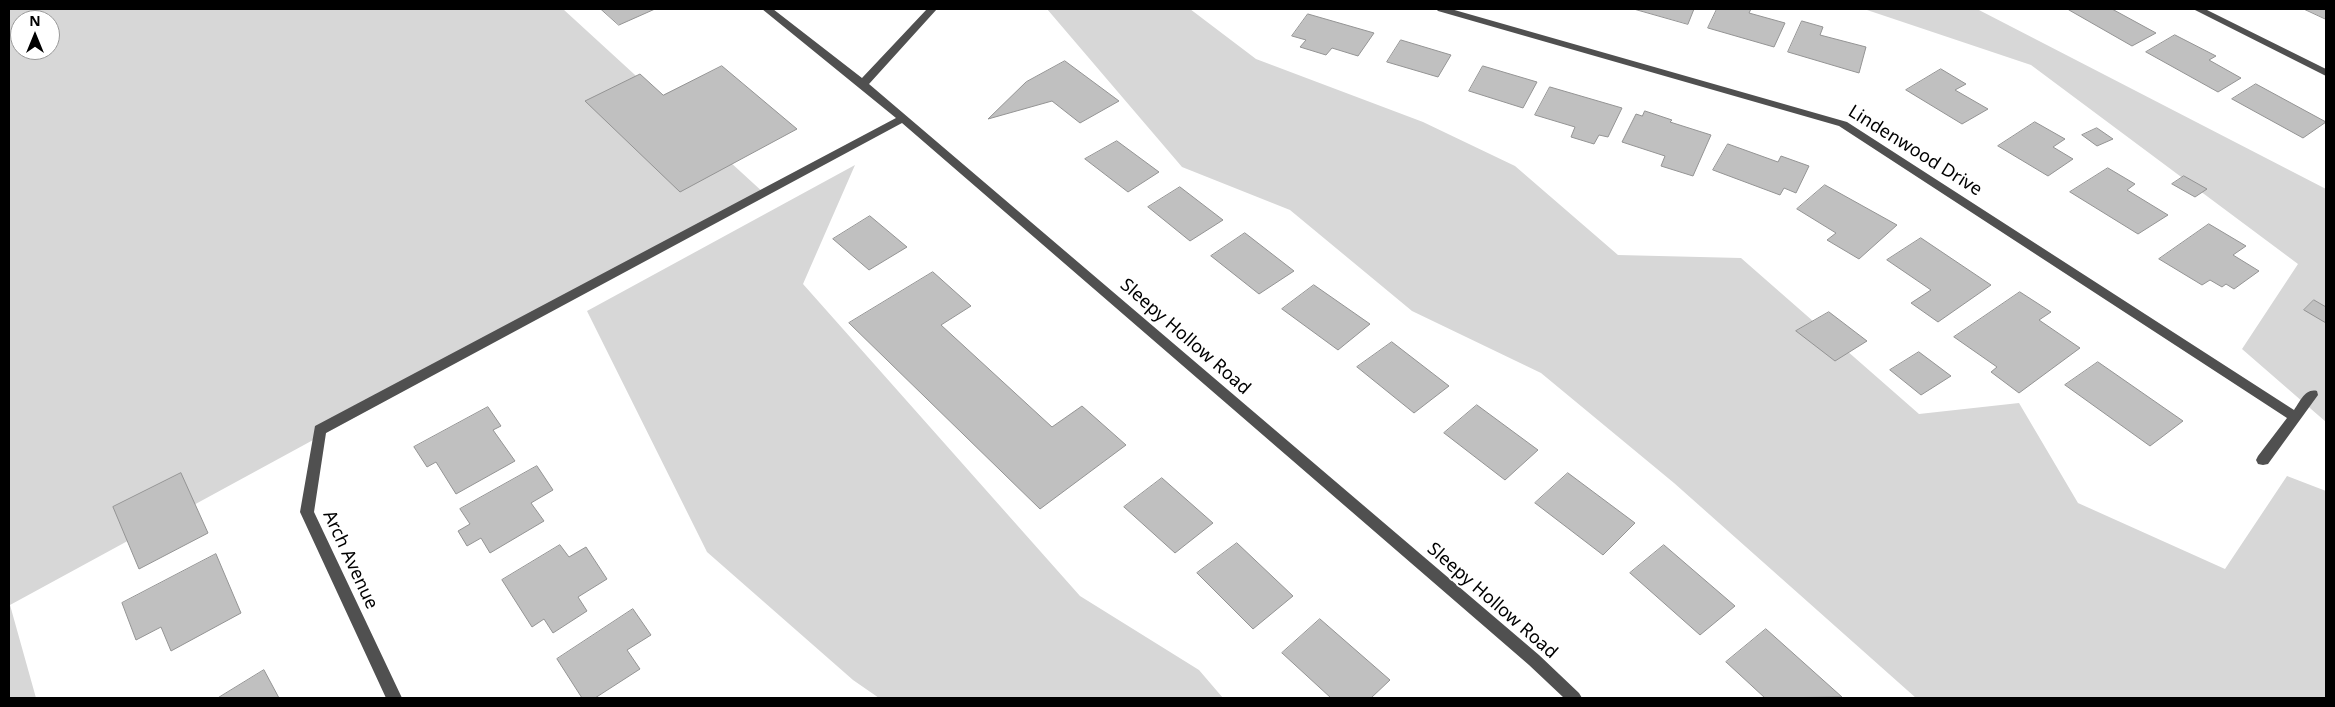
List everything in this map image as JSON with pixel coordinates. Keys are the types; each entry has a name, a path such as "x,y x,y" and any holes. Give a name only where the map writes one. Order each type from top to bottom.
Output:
{"street":[{"name":"Sleepy Hollow Road","path":"767,9 864,84 1534,660 1574,698"},
{"path":"864,84 932,9"},
{"name":"Lindenwood Drive","path":"1441,9 1843,124 2295,417"},
{"path":"2198,9 2326,73"},
{"name":"Arch Avenue","path":"394,698 307,512 320,430 903,118"},
{"path":"2263,460 2312,395"}],"shaded area":[{"path":"9,9 563,9 765,194 10,605 36,698 9,698"},
{"path":"1047,9 1190,9 1256,59 1423,122 1515,166 1618,255 1741,258 1919,414 2019,403 2078,503 2225,569 2287,476 2326,491 2326,698 1916,698 1674,483 1541,373 1412,311 1290,210 1182,167"},
{"path":"1864,9 1977,9 2326,189 2326,422 2242,349 2298,264 2031,65"},
{"path":"855,165 803,284 1080,596 1199,670 1223,698 879,698 853,680 707,552 587,311"}],"building":[{"path":"601,9 655,9 619,25"},
{"path":"1634,9 1694,9 1688,24"},
{"path":"1717,9 1751,9 1749,13 1785,23 1774,47 1708,28"},
{"path":"2112,9 2156,33 2132,46 2069,10"},
{"path":"2304,9 2326,9 2326,19"},
{"path":"1308,14 1374,33 1358,56 1332,48 1326,55 1300,47 1306,40 1292,36"},
{"path":"1802,21 1823,27 1820,35 1866,47 1859,73 1788,52"},
{"path":"2175,35 2216,56 2209,60 2241,78 2218,92 2146,52"},
{"path":"1401,40 1451,55 1438,77 1387,62"},
{"path":"1065,61 1119,101 1080,123 1052,101 988,119 1026,82"},
{"path":"722,66 797,129 680,192 585,101 640,74 663,95"},
{"path":"1483,66 1537,82 1523,108 1469,91"},
{"path":"1941,69 1966,84 1955,90 1988,109 1962,124 1906,90"},
{"path":"2256,84 2326,122 2303,138 2232,99"},
{"path":"1550,87 1622,108 1608,137 1599,135 1594,144 1571,137 1575,127 1535,115"},
{"path":"1645,111 1672,120 1670,122 1711,135 1693,176 1661,166 1665,156 1622,142 1636,114 1642,116"},
{"path":"2035,122 2065,139 2053,147 2073,159 2048,176 1998,146"},
{"path":"2097,128 2113,139 2097,146 2082,135"},
{"path":"1117,141 1159,172 1128,192 1085,159"},
{"path":"1728,144 1778,162 1781,156 1809,166 1796,193 1784,188 1780,195 1713,170"},
{"path":"2108,168 2135,184 2127,190 2168,215 2138,234 2070,192"},
{"path":"2184,176 2207,189 2195,197 2172,184"},
{"path":"1825,185 1897,225 1859,259 1827,240 1836,233 1797,209"},
{"path":"1180,187 1223,220 1190,241 1148,207"},
{"path":"870,216 907,247 869,270 833,239"},
{"path":"2209,224 2246,246 2233,255 2259,271 2234,289 2226,284 2222,287 2210,280 2202,285 2159,259"},
{"path":"1245,233 1294,271 1259,294 1211,256"},
{"path":"1921,238 1991,285 1938,322 1911,303 1931,290 1887,260"},
{"path":"933,272 971,306 941,325 1052,427 1082,406 1126,445 1040,509 849,323"},
{"path":"1314,285 1370,324 1338,350 1282,309"},
{"path":"2020,292 2051,312 2039,320 2080,348 2019,393 1991,372 1997,367 1954,337"},
{"path":"2314,300 2326,307 2326,323 2304,310"},
{"path":"1829,312 1867,341 1835,361 1796,331"},
{"path":"1392,342 1449,386 1414,413 1357,367"},
{"path":"1919,352 1951,376 1921,395 1890,370"},
{"path":"2098,362 2183,421 2150,446 2065,385"},
{"path":"1477,405 1538,450 1505,480 1444,433"},
{"path":"488,407 501,426 493,430 515,461 456,494 436,462 427,467 414,447"},
{"path":"537,466 553,490 531,503 544,521 490,553 481,538 467,546 458,531 470,524 460,509"},
{"path":"181,473 208,533 139,569 113,507"},
{"path":"1568,473 1635,523 1603,555 1535,503"},
{"path":"1162,478 1213,523 1175,553 1124,507"},
{"path":"1237,543 1293,596 1253,629 1197,573"},
{"path":"560,545 569,557 586,547 607,579 578,597 587,611 553,633 544,619 532,627 502,580"},
{"path":"1664,545 1735,606 1700,635 1630,573"},
{"path":"216,554 241,613 171,651 161,627 136,640 122,603"},
{"path":"633,609 651,635 627,650 640,669 595,698 582,698 557,659"},
{"path":"1320,619 1390,680 1371,698 1331,698 1282,653"},
{"path":"1766,629 1842,697 1765,698 1726,662"},
{"path":"264,670 279,698 218,698"}]}
